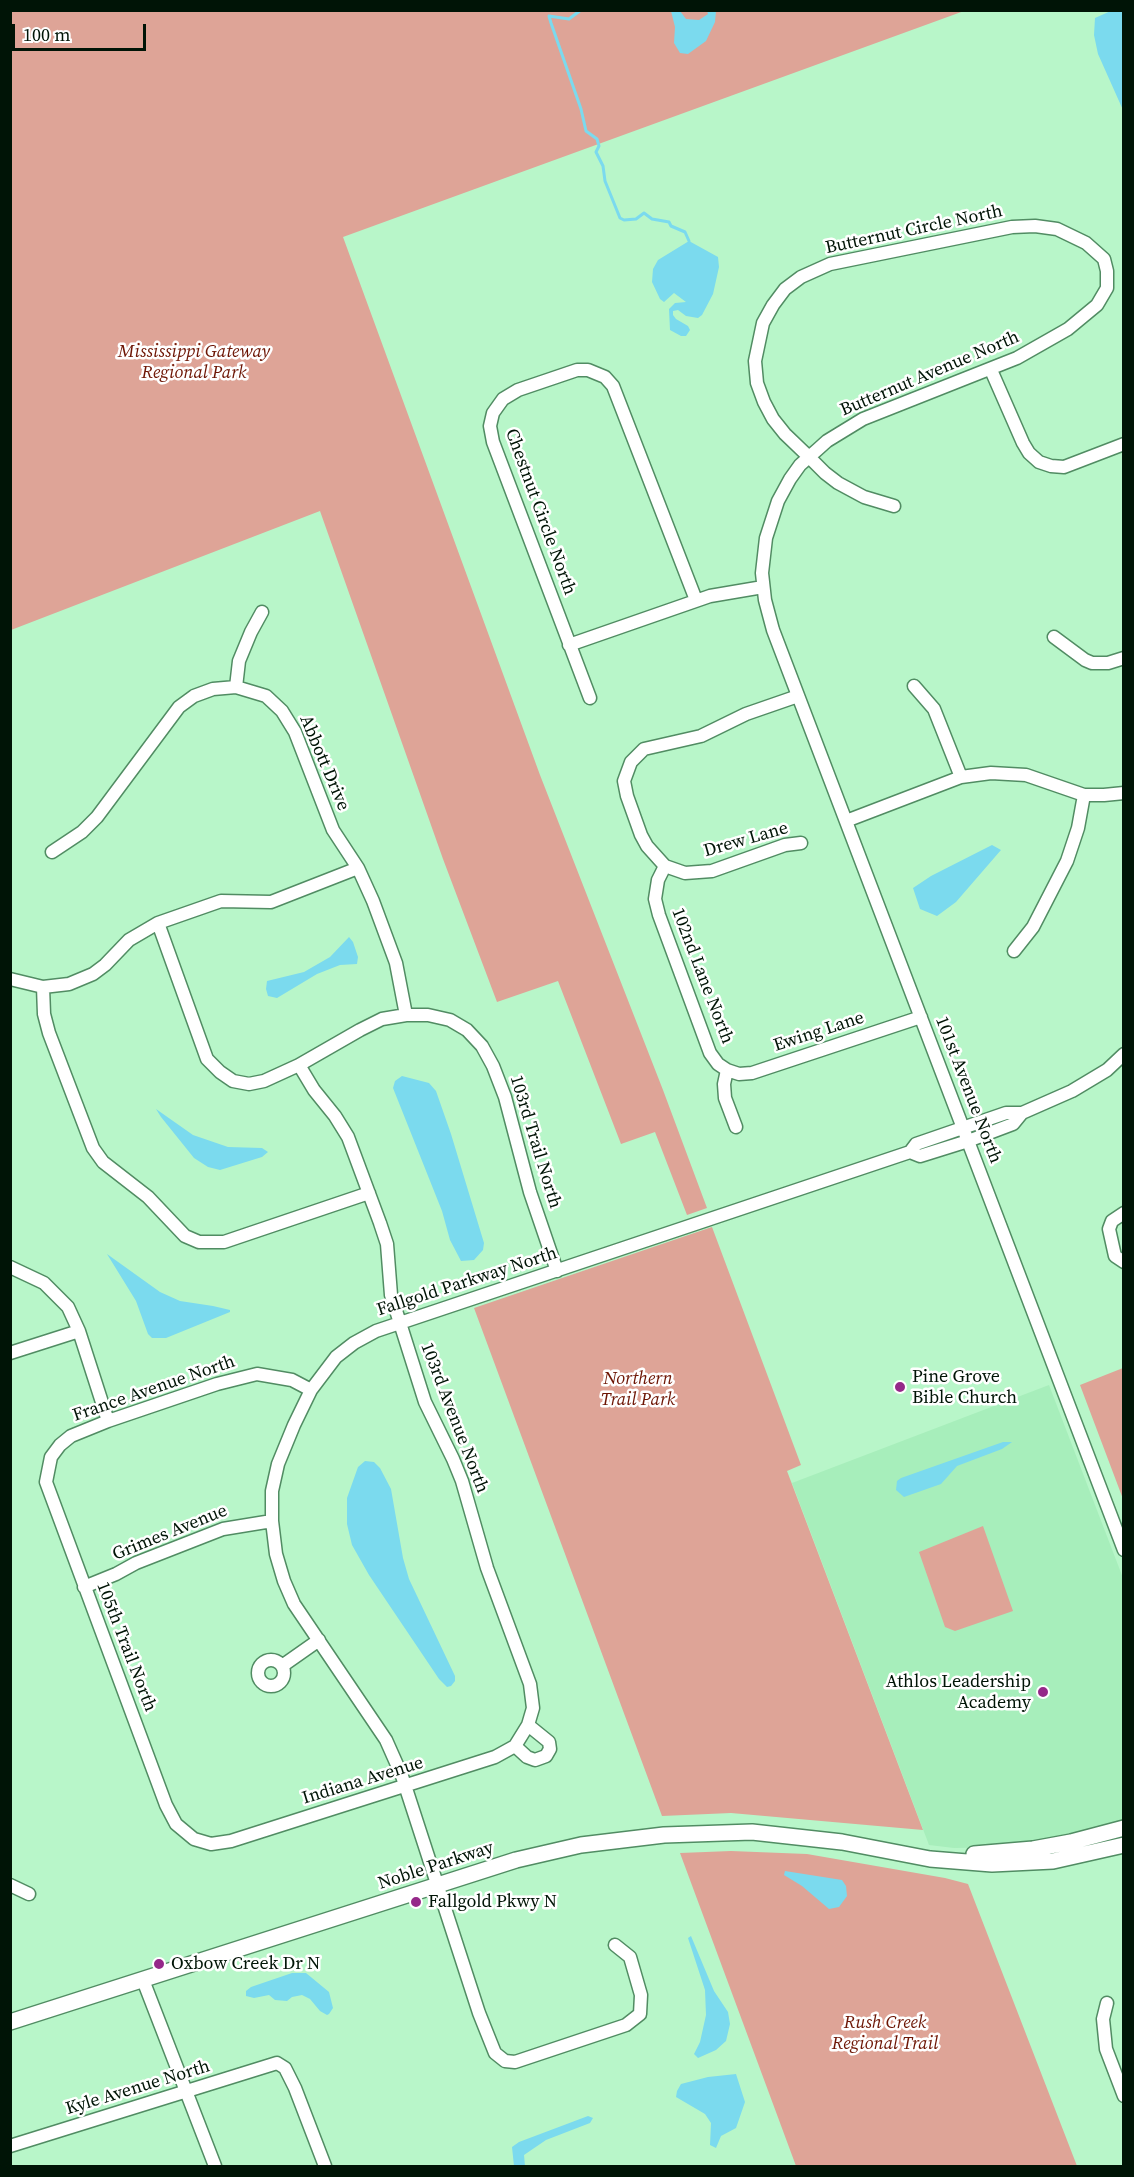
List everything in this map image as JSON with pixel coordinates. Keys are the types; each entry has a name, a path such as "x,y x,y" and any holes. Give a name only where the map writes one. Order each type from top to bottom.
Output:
{"main road":[{"name":"Noble Parkway","path":"887,1849 956,1853 1009,1852 1071,1842 1124,1828"},
{"name":"Noble Parkway","path":"10,2022 516,1860 562,1849 664,1835 752,1832 802,1836 942,1860 1004,1863 1062,1860 1124,1845"}],"street":[{"name":"Butternut Circle North","path":"894,506 852,491 825,473 785,434 773,419 764,402 757,383 755,361 763,323 785,290 801,277 830,264 1026,226 1045,227 1068,233 1086,243 1099,254"},
{"name":"Butternut Avenue North","path":"778,642 763,587 764,552 773,512 790,479 826,441 848,427 991,370 1052,339 1098,305 1105,293 1108,276 1104,259 1099,254"},
{"name":"Chestnut Circle North","path":"590,698 493,442 490,426 493,413 502,399 518,390 569,371 588,370 605,377 613,386 696,600"},
{"path":"991,370 1023,443 1029,453 1039,462 1064,467 1124,444"},
{"path":"569,645 696,600 730,591 763,587"},
{"path":"236,687 239,661 250,632 262,612"},
{"path":"1054,637 1092,663 1108,663 1124,658"},
{"name":"101st Avenue North","path":"778,642 1124,1550"},
{"path":"914,686 934,709 961,777"},
{"name":"Abbott Drive","path":"52,852 82,832 97,817 179,707 194,696 213,689 236,687 266,696 282,711 295,732 333,830 358,868 396,963 406,1015"},
{"path":"665,866 647,846 641,835 627,796 624,781 636,756 644,749 701,736 746,714 798,696"},
{"path":"846,821 961,777 991,773 1009,773 1037,779 1084,795 1124,793"},
{"path":"1014,951 1033,927 1067,861 1078,828 1084,795"},
{"name":"Drew Lane","path":"665,866 685,873 712,872 785,845 801,843"},
{"name":"102nd Lane North","path":"665,866 658,880 655,899 658,915 710,1053 718,1064 727,1070 724,1084 725,1098 736,1127"},
{"path":"10,980 43,987 69,984 93,974 129,940 158,923 221,901 271,902 358,868"},
{"name":"103rd Trail North","path":"158,923 207,1059 233,1081 249,1084 264,1081 299,1065 382,1019 406,1015 428,1015 450,1020 466,1030 482,1046 493,1066 505,1097 530,1192 556,1271"},
{"path":"43,987 44,1014 49,1033 93,1148 103,1162 148,1197 185,1236 199,1242 224,1242 369,1194"},
{"name":"Ewing Lane","path":"727,1070 739,1074 752,1074 921,1017"},
{"name":"Fallgold Parkway North","path":"615,1945 630,1957 641,1995 640,2014 626,2025 515,2062 505,2061 495,2053 478,2013 405,1787 386,1740 294,1604 276,1554 272,1521 272,1491 278,1464 311,1390 336,1357 376,1331 910,1152 916,1144 965,1135 1006,1113 1022,1113 1086,1083 1107,1070 1124,1054"},
{"name":"103rd Avenue North","path":"299,1065 348,1137 387,1244 391,1295 425,1402 462,1481 487,1568 530,1684 533,1708 528,1725"},
{"path":"1124,1213 1112,1221 1109,1229 1115,1256 1124,1262"},
{"path":"10,1267 44,1283 68,1307 79,1331 108,1421"},
{"path":"10,1353 79,1331"},
{"name":"France Avenue North","path":"51,1457 71,1436 217,1384 257,1374 292,1380 311,1390"},
{"name":"105th Trail North","path":"51,1457 46,1482 84,1587 166,1805 176,1824 194,1839"},
{"name":"Grimes Avenue","path":"84,1587 223,1528 272,1521"},
{"path":"282,1666 320,1640"},
{"path":"528,1725 549,1742 550,1749 546,1756 535,1760 515,1746 528,1725"},
{"name":"Indiana Avenue","path":"194,1839 212,1844 231,1841 495,1757 515,1746"},
{"path":"10,1885 29,1894"},
{"path":"143,1980 215,2166"},
{"path":"1107,2003 1103,2019 1106,2049 1124,2096"},
{"name":"Kyle Avenue North","path":"10,2146 277,2063 285,2068 295,2088 325,2166"}],"shaded area":[{"path":"1049,1385 1123,1578 1123,1822 1090,1833 1016,1847 954,1848 929,1845 792,1483"}],"green space":[{"name":"Mississippi Gateway Regional Park","path":"11,11 964,11 343,237 540,775 707,1208 687,1215 655,1132 621,1144 558,981 497,1002 443,859 320,511 11,630"},
{"name":"Northern Trail Park","path":"712,1227 801,1465 787,1471 923,1830 731,1813 662,1816 474,1308"},
{"path":"1123,1368 1123,1499 1080,1385"},
{"path":"983,1526 1013,1611 955,1631 945,1627 919,1552"},
{"name":"Rush Creek Regional Trail","path":"731,1851 807,1854 968,1884 1077,2166 796,2166 680,1853"}],"water":[{"path":"1113,10 1123,11 1123,110 1098,54 1094,35 1095,18"},
{"path":"671,11 680,11 686,19 699,20 708,14 707,11 716,11 715,22 706,41 688,54 680,53 674,43 675,27"},
{"path":"689,241 718,257 719,267 713,294 702,315 698,318 686,316 678,310 673,311 676,319 688,326 690,330 686,336 681,336 670,330 669,309 675,303 686,302 674,293 664,302 660,299 652,282 653,269 658,260"},
{"path":"992,845 1001,850 956,902 937,916 920,909 913,888 931,876"},
{"path":"349,937 358,957 357,964 340,965 317,974 277,998 268,996 267,981 304,972 330,957"},
{"path":"402,1076 429,1083 436,1091 484,1243 483,1250 474,1260 461,1261 450,1240 442,1211 393,1088 395,1081"},
{"path":"156,1109 193,1135 228,1147 262,1148 268,1152 262,1157 220,1170 208,1167 194,1158"},
{"path":"107,1254 160,1292 180,1301 213,1306 230,1310 230,1312 166,1338 152,1338 148,1334 136,1301"},
{"path":"1003,1442 1012,1442 1002,1449 957,1466 941,1484 904,1497 896,1490 897,1481 901,1478"},
{"path":"365,1461 374,1462 380,1468 391,1489 409,1579 455,1676 455,1681 451,1686 447,1687 439,1679 369,1575 352,1545 347,1524 347,1498 358,1467"},
{"path":"785,1871 842,1880 846,1886 847,1896 839,1907 829,1909 802,1886 784,1875"},
{"path":"691,1936 714,1991 728,2012 730,2024 726,2041 716,2050 698,2058 694,2054 700,2042 706,2015 705,1990 688,1938"},
{"path":"292,1973 306,1973 329,1992 333,2008 329,2014 320,2011 310,1999 302,1995 292,1997 287,2001 275,2000 269,1995 254,1998 246,1996 246,1991 251,1987"},
{"path":"736,2074 745,2102 736,2128 721,2136 716,2148 710,2145 711,2123 705,2114 676,2097 677,2091 681,2084 708,2077"},
{"path":"588,2116 593,2118 590,2123 546,2140 524,2155 525,2166 514,2166 512,2147 519,2142"}],"waterway":[{"path":"581,10 569,19 549,16 581,109 586,131 597,139 599,146 596,152 620,218 636,219 644,213 652,219 669,222 671,226 685,232 689,241"}],"place":[{"name":"Pine Grove Bible Church","path":"900,1387"},
{"name":"Athlos Leadership Academy","path":"1043,1692"},
{"name":"Fallgold Pkwy N","path":"416,1902"},
{"name":"Oxbow Creek Dr N","path":"159,1964"}]}
